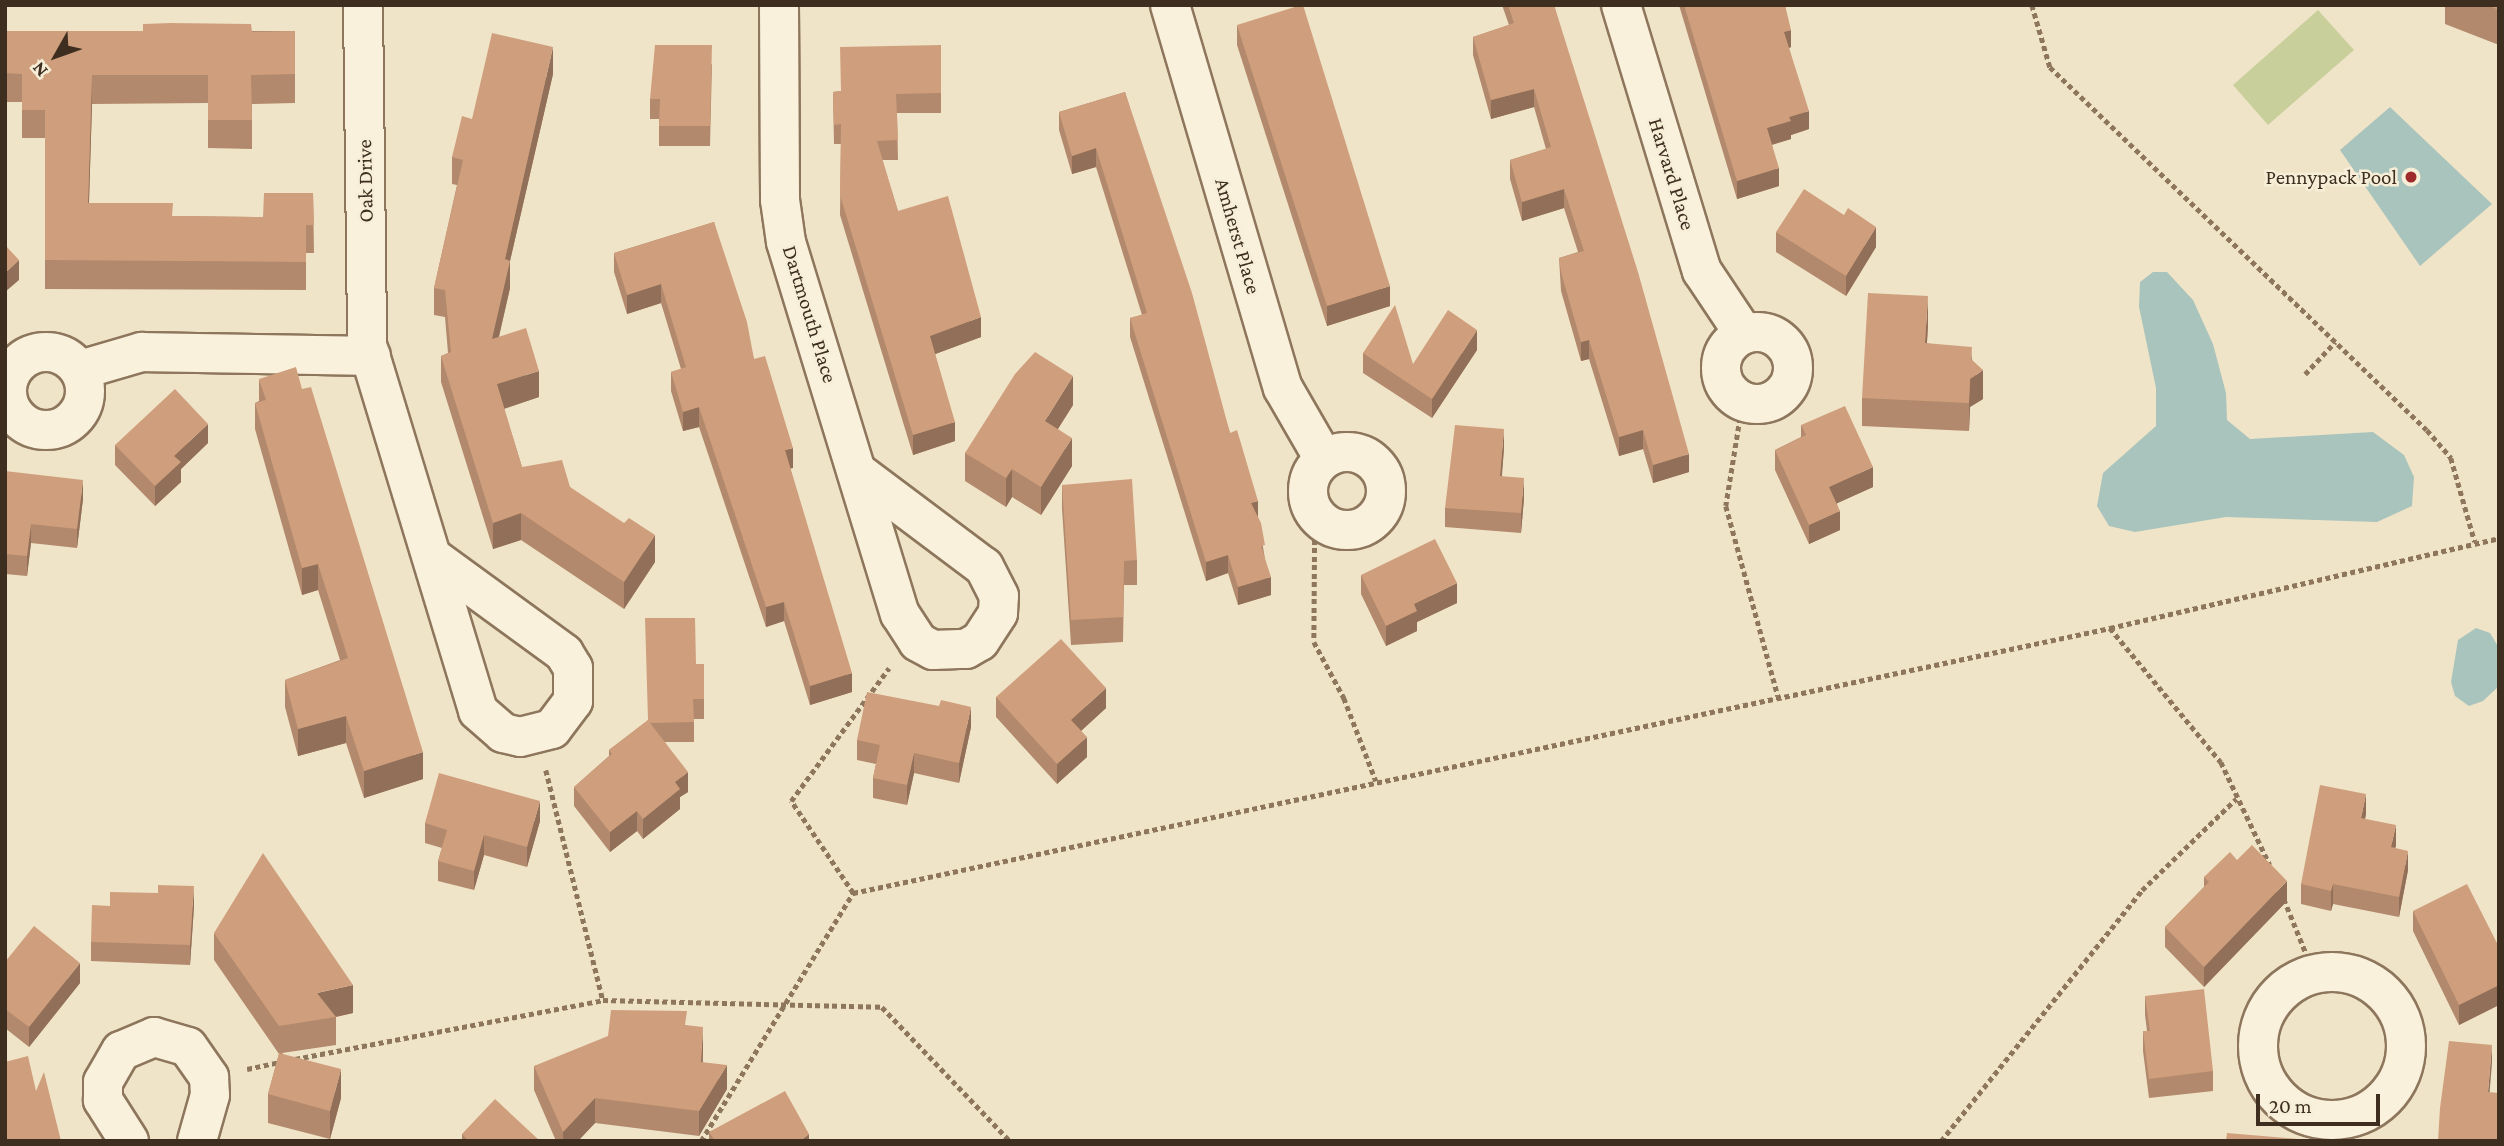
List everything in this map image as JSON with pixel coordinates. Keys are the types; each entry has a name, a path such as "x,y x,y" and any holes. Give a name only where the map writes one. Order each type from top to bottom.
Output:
{"street":[{"name":"Oak Drive","path":"363,5 371,356 435,559 478,711 503,733 537,736"},
{"name":"Dartmouth Place","path":"779,5 780,200 786,242 906,625"},
{"name":"Amherst Place","path":"1170,5 1283,388 1324,459"},
{"name":"Harvard Place","path":"1621,5 1702,271 1744,334"},
{"path":"1744,334 1772,334 1788,349 1794,369 1783,395 1770,402 1743,401 1730,393 1720,367 1727,347 1744,334"},
{"path":"80,370 142,352 371,356"},
{"path":"1338,453 1367,458 1385,482 1385,498 1380,512 1355,529 1325,524 1315,514 1308,484 1324,459 1338,453"},
{"path":"860,474 984,567 996,588 998,613 992,629 966,649 933,650 906,625"},
{"path":"435,559 564,653 573,668 573,701 565,716 537,736"},
{"path":"2314,973 2356,975 2391,999 2402,1017 2406,1059 2399,1079 2387,1097 2356,1130 2309,1117 2290,1107 2274,1093 2258,1054 2259,1032 2278,994 2314,973"},
{"path":"129,1141 103,1100 109,1065 121,1051 154,1037 172,1040 188,1047 210,1086 197,1141"}],"path":[{"path":"2032,5 2050,67 2451,458 2475,542"},
{"path":"2305,374 2335,342"},
{"path":"1743,401 1726,506 1778,696"},
{"path":"1315,514 1314,642 1343,698 1376,782"},
{"path":"701,1141 853,892 2110,628 2499,538"},
{"path":"853,892 791,801 906,625"},
{"path":"2110,628 2221,762 2236,799 2252,821 2272,872"},
{"path":"537,736 603,1000"},
{"path":"1941,1141 2142,890 2236,799"},
{"path":"2283,897 2314,973"},
{"path":"210,1086 603,1000 882,1007 1010,1141"}],"green space":[{"path":"2318,10 2354,50 2268,125 2233,85"}],"water":[{"name":"Pennypack Pool","path":"2390,107 2492,204 2420,266 2340,150"},
{"path":"2153,272 2167,272 2193,300 2213,344 2226,393 2227,420 2250,439 2373,432 2404,455 2414,477 2412,506 2377,522 2226,517 2135,532 2109,526 2097,506 2103,473 2156,426 2156,388 2139,307 2140,282"},
{"path":"2476,628 2490,633 2499,648 2499,686 2483,701 2469,706 2455,696 2451,682 2458,640"}],"building":[{"path":"1301,5 1390,286 1327,306 1237,25"},
{"path":"1508,5 1554,5 1638,272 1689,454 1653,465 1643,430 1619,437 1589,340 1581,342 1561,272 1559,258 1584,251 1564,189 1522,202 1510,160 1551,147 1534,89 1491,100 1473,37 1514,23"},
{"path":"1684,5 1785,5 1791,30 1784,32 1809,111 1789,117 1791,121 1767,128 1779,168 1737,181"},
{"path":"143,24 251,24 252,32 295,31 295,74 251,75 252,120 208,120 208,75 92,75 88,203 173,203 172,216 263,217 264,193 313,193 314,225 306,225 306,262 45,260 45,110 22,110 22,74 5,73 5,31 143,31"},
{"path":"492,33 553,47 505,259 510,261 492,339 526,328 539,371 497,384 522,467 562,460 570,487 624,523 629,518 655,535 624,582 521,513 493,523 441,356 451,352 445,290 434,288 463,160 452,157 462,116 472,119"},
{"path":"655,45 712,45 710,126 659,126 660,99 650,99"},
{"path":"941,45 941,93 896,94 898,140 877,141 898,211 948,196 981,317 930,336 955,422 913,435 840,195 841,124 834,125 833,92 841,91 840,47"},
{"path":"1125,92 1192,293 1230,433 1237,430 1258,501 1251,503 1261,523 1265,545 1261,546 1271,577 1238,587 1228,555 1206,562 1130,318 1147,313 1096,148 1072,156 1059,112"},
{"path":"1804,189 1844,215 1848,208 1876,227 1846,276 1776,232"},
{"path":"714,222 747,322 754,359 765,356 793,448 785,450 852,673 810,686 784,602 766,607 699,407 683,412 671,372 686,367 661,284 627,295 614,253"},
{"path":"5,245 19,260 5,273"},
{"path":"1868,293 1928,296 1925,343 1972,347 1971,359 1983,370 1970,379 1969,403 1862,398"},
{"path":"1395,305 1413,364 1448,310 1477,330 1432,399 1363,353"},
{"path":"1035,352 1073,376 1045,421 1072,438 1041,487 1012,469 1006,478 965,453 1015,374"},
{"path":"296,367 302,389 311,387 423,752 364,771 346,716 298,729 285,680 348,658 318,564 302,568 255,403 266,400 259,379"},
{"path":"175,389 208,424 174,456 181,462 155,486 115,445"},
{"path":"1845,406 1873,467 1829,487 1840,511 1809,525 1775,450 1806,435 1801,425"},
{"path":"1455,425 1504,429 1500,476 1524,478 1521,513 1445,508"},
{"path":"5,471 83,480 77,529 31,524 27,556 5,554"},
{"path":"1132,479 1137,560 1124,561 1123,617 1071,620 1062,485"},
{"path":"1435,539 1457,583 1414,604 1417,611 1386,626 1361,575"},
{"path":"645,618 695,618 696,664 704,664 704,699 693,699 694,722 650,723 688,772 675,782 680,789 643,819 637,811 610,832 574,787 612,754 609,750 648,720"},
{"path":"1061,639 1106,688 1071,720 1087,737 1057,764 996,697"},
{"path":"867,692 939,706 941,700 971,707 959,763 914,753 907,785 873,778 880,745 857,740"},
{"path":"439,773 540,801 527,847 484,835 474,871 438,861 447,830 425,823"},
{"path":"2320,785 2366,794 2361,818 2396,825 2391,847 2408,851 2399,897 2333,884 2331,891 2301,884"},
{"path":"2252,845 2287,881 2204,967 2165,927 2209,882 2204,877 2230,852 2237,860"},
{"path":"263,853 353,985 317,993 336,1017 279,1026 214,933"},
{"path":"2467,884 2499,947 2499,985 2459,1005 2413,911"},
{"path":"158,885 194,886 190,945 91,942 92,905 110,906 110,892 158,893"},
{"path":"34,926 80,963 29,1027 5,1009 5,962"},
{"path":"2204,989 2213,1071 2149,1079 2143,1031 2150,1031 2145,996"},
{"path":"611,1010 687,1011 685,1025 703,1027 701,1062 727,1065 699,1111 595,1098 563,1132 534,1066 608,1036"},
{"path":"2449,1041 2492,1045 2488,1092 2499,1093 2499,1141 2438,1141"},
{"path":"279,1053 341,1069 330,1111 268,1094"},
{"path":"28,1056 36,1091 44,1072 61,1141 5,1141 5,1062"},
{"path":"785,1091 809,1134 800,1141 715,1141 709,1132"},
{"path":"495,1099 540,1141 469,1141 462,1134"},
{"path":"2227,1133 2322,1141 2226,1141"}],"place":[{"name":"Pennypack Pool","path":"2411,177"}]}
